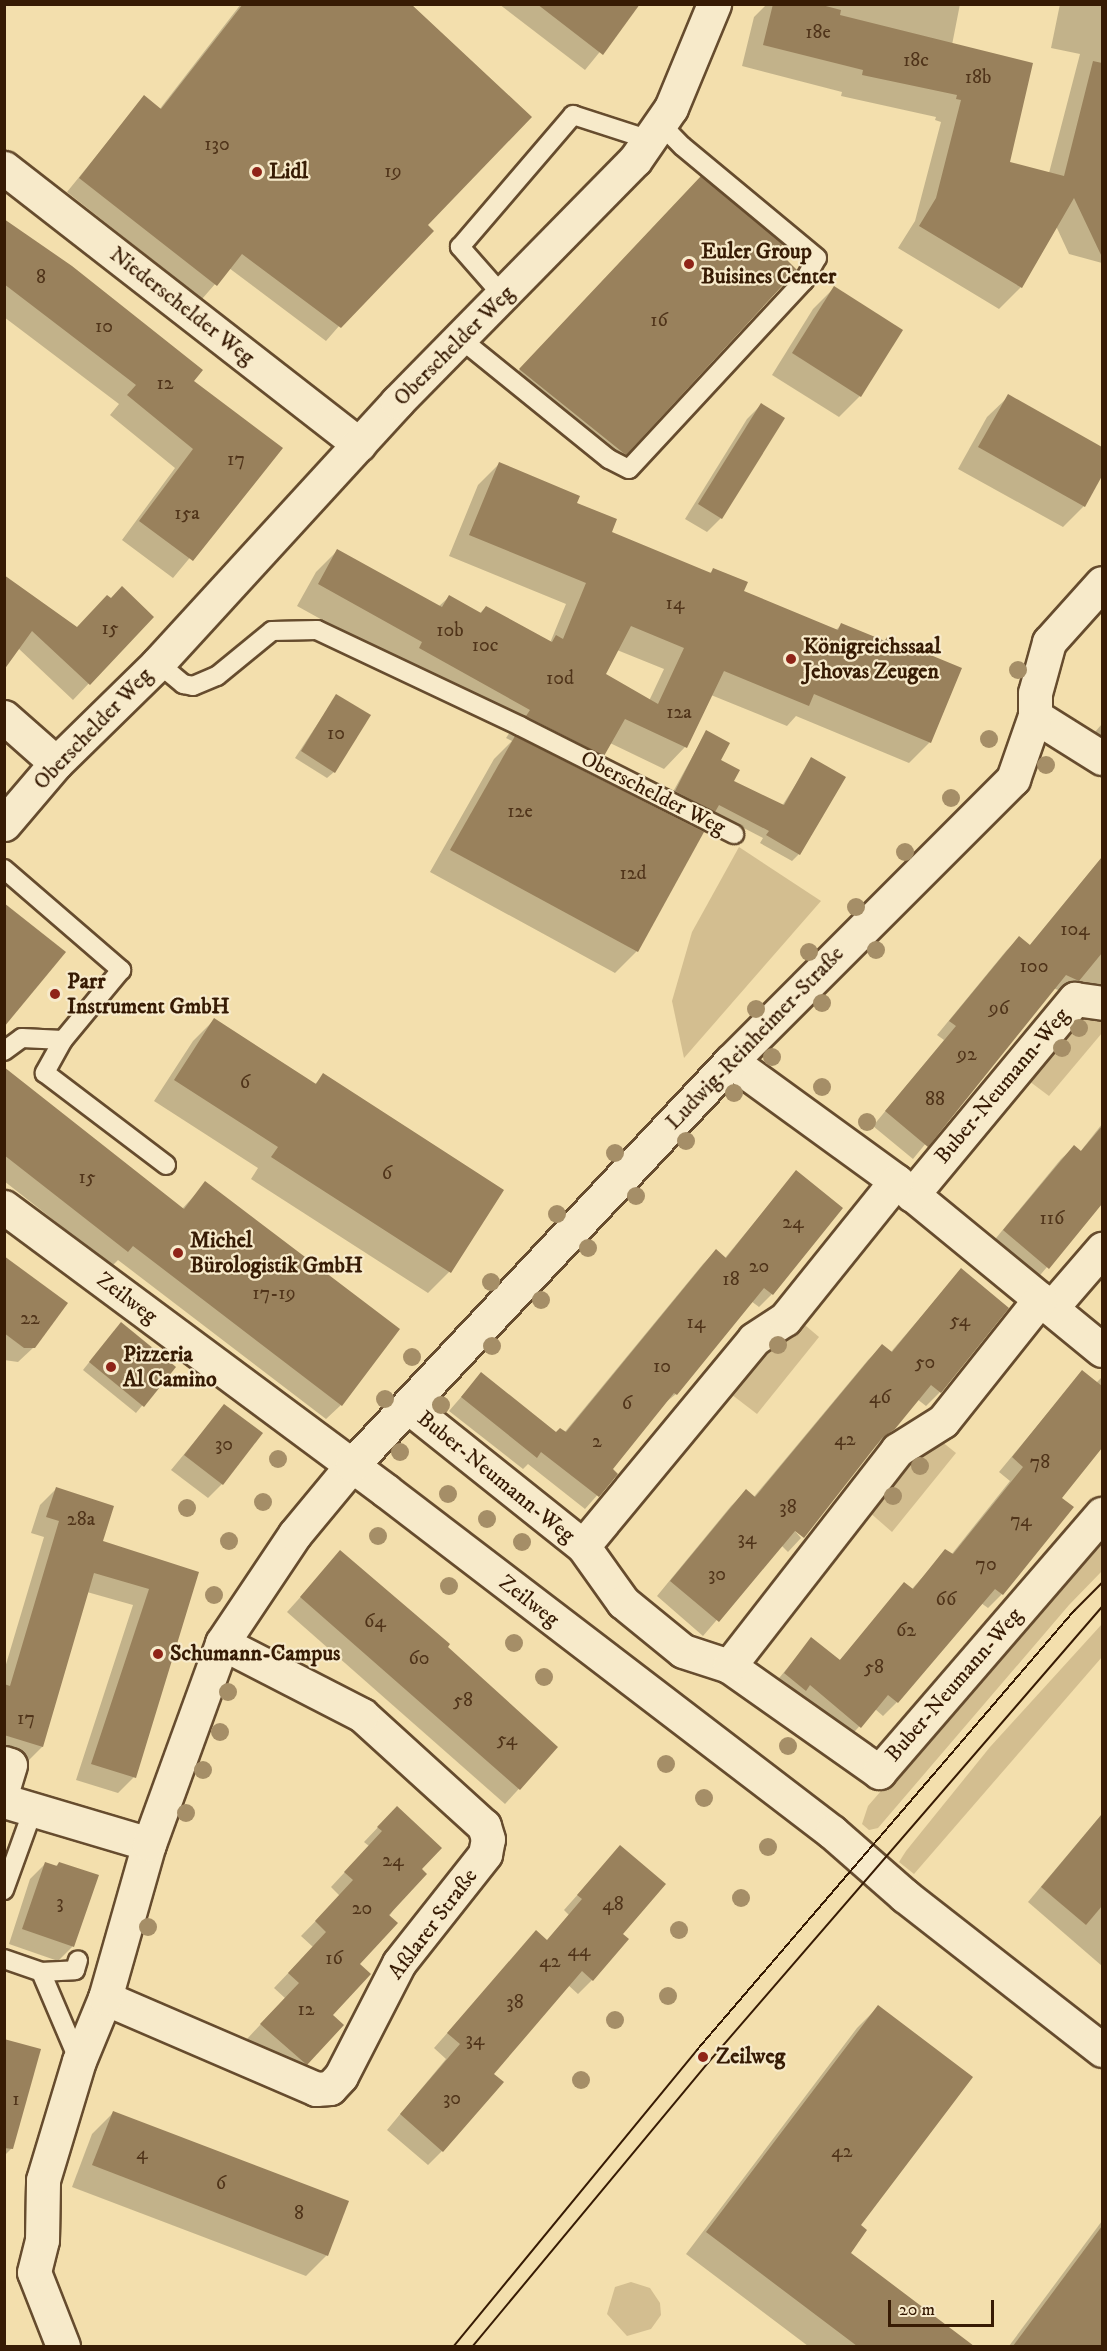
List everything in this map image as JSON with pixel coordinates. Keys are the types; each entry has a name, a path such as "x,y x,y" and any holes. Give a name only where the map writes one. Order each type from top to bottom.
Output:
{"street":[{"name":"Oberschelder Weg","path":"4,824 56,763 158,663 359,444 504,297 656,132 714,4"},
{"name":"Niederschelder Weg","path":"4,168 359,444"},
{"name":"Ludwig-Reinheimer-Straße","path":"352,1465 410,1408 731,1061 1013,779 1035,716 1035,693 1049,642 1102,584"},
{"path":"1035,716 1102,758"},
{"path":"4,717 56,763"},
{"name":"Buber-Neumann-Weg","path":"583,1546 754,1339 785,1319 1075,999 1102,1003"},
{"path":"731,1061 904,1188 1102,1350"},
{"name":"Zeilweg","path":"4,1207 352,1465 832,1832 905,1896 1102,2050"},
{"path":"729,1666 897,1450 943,1421 1046,1303 1102,1249"},
{"name":"Buber-Neumann-Weg","path":"410,1408 583,1546 623,1602 683,1652 729,1666 879,1772 1102,1514"},
{"path":"63,2346 34,2272 42,2240 43,2180 79,2061 105,1998 149,1844 222,1643 295,1534 352,1465"},
{"name":"Aßlarer Straße","path":"105,1998 316,2089 330,2088 341,2076 399,1963 485,1854 488,1839 484,1826 362,1714 222,1643"},
{"path":"4,1762 10,1765 4,1785"},
{"path":"19,1805 149,1844"}],"lane":[{"path":"462,340 609,459 628,469 804,281 817,258 682,146 656,132 573,115 460,247 504,297"},
{"name":"Oberschelder Weg","path":"158,663 183,684 193,686 217,676 272,631 317,630 520,726 734,834"},
{"path":"4,869 121,970 63,1040 45,1073 166,1166"},
{"path":"4,1052 22,1038 63,1040"},
{"path":"4,1890 19,1805"},
{"path":"4,1959 41,1972 75,1970 78,1960"},
{"path":"41,1972 79,2061"}],"shaded area":[{"path":"739,847 821,901 684,1058 672,1001 692,932"},
{"path":"1079,1005 1102,1008 1102,1033 1049,1096 1025,1078"},
{"path":"799,1320 819,1337 757,1414 727,1391"},
{"path":"941,1441 956,1453 892,1532 868,1511 909,1453"},
{"path":"1102,1534 1102,1571 1069,1605 878,1828 869,1830 862,1824 868,1806"},
{"path":"1102,1624 1102,1657 914,1874 899,1862 990,1747"},
{"path":"631,2282 650,2288 660,2303 661,2315 651,2329 627,2336 607,2314 615,2287"}],"building":[{"path":"243,4 411,4 532,117 428,225 434,231 341,328 242,254 217,286 79,178 144,95 161,109"},
{"path":"537,4 640,4 603,55"},
{"path":"773,4 818,4 841,10 840,15 1033,63 1010,162 1064,176 1093,61 1102,63 1102,257 1074,198 1022,288 919,226 936,198 961,100 956,99 957,95 862,75 863,70 763,45"},
{"path":"701,176 783,244 777,250 797,270 626,455 519,369"},
{"path":"4,219 72,266 203,370 194,381 283,448 193,561 139,521 193,449 127,395 136,385 4,284"},
{"path":"834,286 903,330 861,397 792,353"},
{"path":"1008,394 1102,447 1102,476 1085,507 978,447"},
{"path":"761,403 785,418 722,519 698,504"},
{"path":"499,462 580,496 577,503 617,519 612,532 711,573 713,568 748,582 744,591 838,630 841,623 885,641 887,637 962,668 931,743 814,694 809,706 724,671 687,748 625,719 604,756 526,716 530,710 419,648 422,642 318,584 337,549 442,607 449,595 481,613 486,606 552,642 556,635 563,639 586,583 469,535","holes":["631,626 684,648 658,704 606,674"]},
{"path":"4,575 77,627 107,595 111,598 122,586 154,617 90,685 32,631 4,670"},
{"path":"336,694 371,715 335,773 301,751"},
{"path":"706,730 730,743 721,760 740,770 734,781 784,805 811,757 846,777 800,855 766,835 769,831 719,805 715,812 675,791"},
{"path":"515,736 704,832 638,952 450,850"},
{"path":"1102,857 1102,953 1079,981 1066,975 928,1147 885,1111 956,1026 949,1021 1019,936 1030,945"},
{"path":"4,903 66,952 4,1027"},
{"path":"214,1018 316,1084 323,1073 504,1190 451,1273 271,1157 278,1147 174,1080"},
{"path":"4,1067 184,1209 205,1181 400,1329 342,1406 133,1246 128,1252 4,1155"},
{"path":"1102,1126 1102,1204 1049,1269 1003,1230 1074,1145 1081,1151"},
{"path":"796,1170 843,1208 773,1295 764,1288 677,1395 674,1393 613,1469 618,1474 599,1497 541,1452 537,1458 461,1397 481,1372 556,1432 560,1428 566,1432 716,1249 726,1258"},
{"path":"4,1256 68,1303 35,1348 24,1348 4,1333"},
{"path":"961,1268 1009,1308 941,1393 931,1385 895,1429 882,1438 804,1538 795,1531 719,1622 670,1581 746,1489 755,1497 882,1344 892,1352"},
{"path":"121,1322 176,1367 144,1407 89,1362"},
{"path":"1082,1370 1102,1386 1102,1448 1062,1498 1074,1507 1003,1595 995,1589 898,1703 888,1695 861,1728 810,1685 806,1691 784,1673 811,1637 840,1660 904,1582 913,1589 945,1549 953,1554 1023,1467 1012,1457"},
{"path":"224,1404 263,1433 223,1485 184,1455"},
{"path":"56,1487 114,1506 103,1541 199,1572 136,1778 91,1764 149,1589 94,1573 43,1747 4,1735 4,1684 10,1686 59,1521 46,1517"},
{"path":"340,1550 450,1644 448,1647 558,1747 520,1790 300,1597"},
{"path":"397,1806 442,1848 422,1869 427,1874 389,1915 398,1923 360,1964 371,1974 333,2015 344,2025 307,2065 260,2024 299,1983 288,1973 326,1932 315,1921 353,1880 344,1872 382,1831 377,1827"},
{"path":"1102,1814 1102,1906 1086,1925 1041,1887"},
{"path":"620,1845 666,1884 623,1934 629,1939 593,1981 582,1971 494,2074 504,2082 443,2152 400,2114 460,2044 447,2033 536,1930 547,1940 582,1899 577,1895"},
{"path":"45,1862 57,1866 59,1862 99,1875 74,1947 22,1929"},
{"path":"878,2005 973,2077 861,2225 867,2230 851,2253 974,2346 857,2346 706,2232"},
{"path":"4,2039 41,2049 13,2149 4,2148"},
{"path":"113,2111 349,2201 328,2256 92,2165"},
{"path":"1102,2226 1102,2346 1013,2346"}],"tram line":[{"path":"454,2346 697,2050 1074,1611 1102,1583"},
{"path":"473,2346 708,2063 1102,1607"}],"place":[{"name":"Lidl","path":"257,172"},
{"name":"Euler Group Buisines Center","path":"689,264"},
{"name":"Königreichssaal Jehovas Zeugen","path":"791,659"},
{"name":"Parr Instrument GmbH","path":"55,994"},
{"name":"Michel Bürologistik GmbH","path":"178,1253"},
{"name":"Pizzeria Al Camino","path":"111,1367"},
{"name":"Schumann-Campus","path":"158,1654"},
{"name":"Zeilweg","path":"703,2057"}]}
